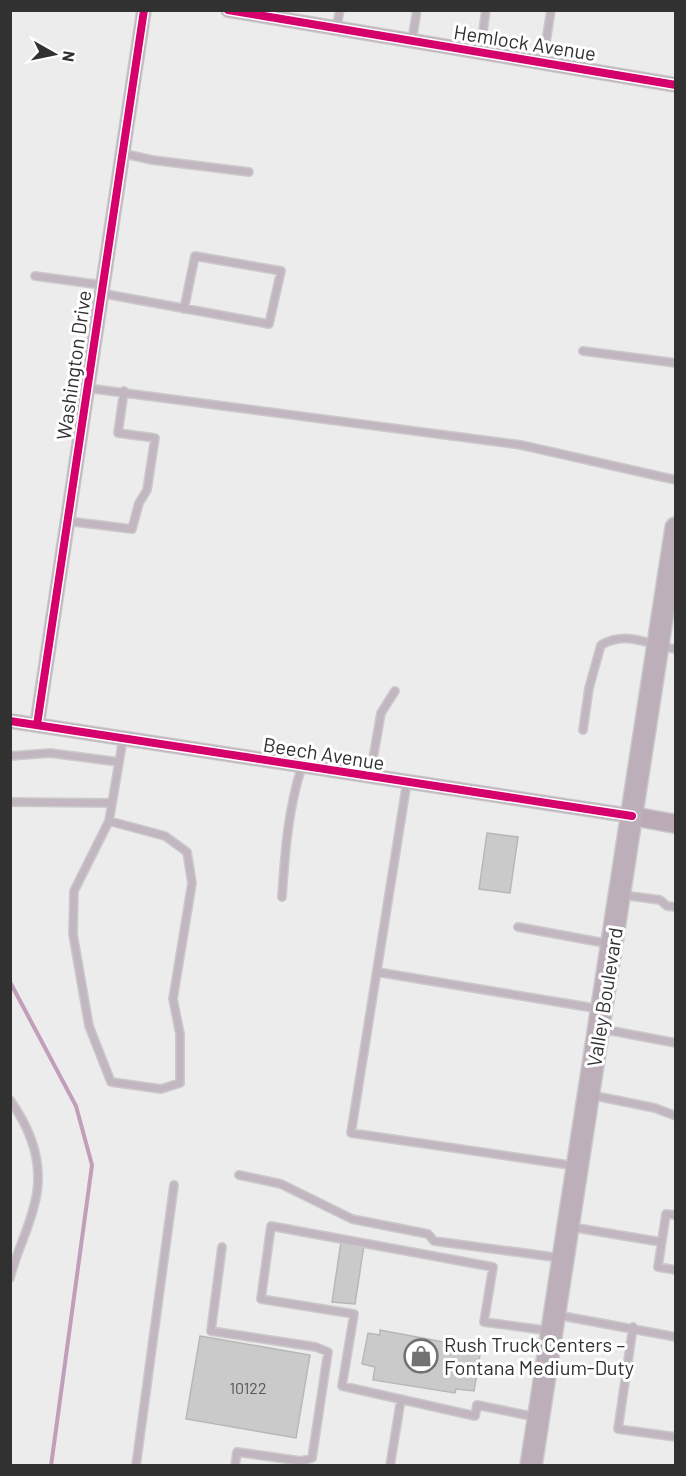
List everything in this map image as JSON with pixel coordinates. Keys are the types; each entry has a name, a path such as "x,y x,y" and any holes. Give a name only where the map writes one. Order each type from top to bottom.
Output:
{"main road":[{"name":"Valley Boulevard","path":"531,1466 632,816 666,648 675,528"},
{"name":"Beech Avenue","path":"632,816 675,824"}],"street":[{"name":"Washington Drive","path":"37,725 144,10"},
{"name":"Hemlock Avenue","path":"228,10 258,13 336,29 543,61 675,85"},
{"name":"Beech Avenue","path":"10,721 632,816"}],"lane":[{"path":"336,29 340,10"},
{"path":"412,40 417,10"},
{"path":"480,52 486,10"},
{"path":"543,61 552,10"},
{"path":"121,153 153,160 249,172"},
{"path":"35,276 184,309 269,324 281,271 195,256 184,309"},
{"path":"583,351 675,363"},
{"path":"87,388 124,391 521,445 675,480"},
{"path":"67,521 132,530 139,503 147,490 154,438 118,433 124,391"},
{"path":"583,730 590,688 601,645 613,638 627,637 666,648"},
{"path":"370,777 381,713 395,691"},
{"path":"109,821 165,836 187,852 192,883 173,999 180,1034 180,1083 161,1089 111,1082 89,1026 73,934 74,891 109,821 123,738"},
{"path":"10,756 50,753 119,762"},
{"path":"282,897 288,820 292,795 302,766"},
{"path":"407,782 351,1133 578,1166"},
{"path":"10,802 112,803"},
{"path":"620,895 660,900 667,906 675,907"},
{"path":"518,927 612,945"},
{"path":"377,972 601,1019 675,1042"},
{"path":"589,1094 655,1108 675,1116"},
{"path":"10,1100 27,1124 38,1161 35,1205 16,1254 10,1278"},
{"path":"239,1175 281,1184 352,1219 428,1234 434,1241 563,1259"},
{"path":"135,1466 174,1185"},
{"path":"675,1215 666,1214 658,1267 675,1270"},
{"path":"539,1418 477,1406 475,1416 342,1386 354,1314 261,1299 271,1226 494,1267 484,1322 633,1327 675,1337"},
{"path":"568,1226 662,1242"},
{"path":"222,1247 211,1331 316,1347 328,1352 312,1458 301,1461 237,1452 235,1466"},
{"path":"633,1327 618,1429 675,1437"},
{"path":"390,1466 401,1399"}],"building":[{"path":"487,833 518,837 510,893 479,889"},
{"path":"341,1242 364,1245 355,1304 332,1302"},
{"name":"Rush Truck Centers – Fontana Medium-Duty","path":"380,1330 481,1349 474,1391 456,1389 455,1393 373,1380 375,1367 362,1364 368,1333 380,1335"},
{"path":"200,1336 310,1355 296,1438 186,1419"}],"waterway":[{"path":"10,982 76,1106 92,1165 51,1466"}],"cycle path":[{"path":"37,725 144,10"},
{"path":"228,10 676,85"},
{"path":"10,721 632,816"}],"place":[{"name":"Rush Truck Centers – Fontana Medium-Duty","path":"421,1356"}]}
